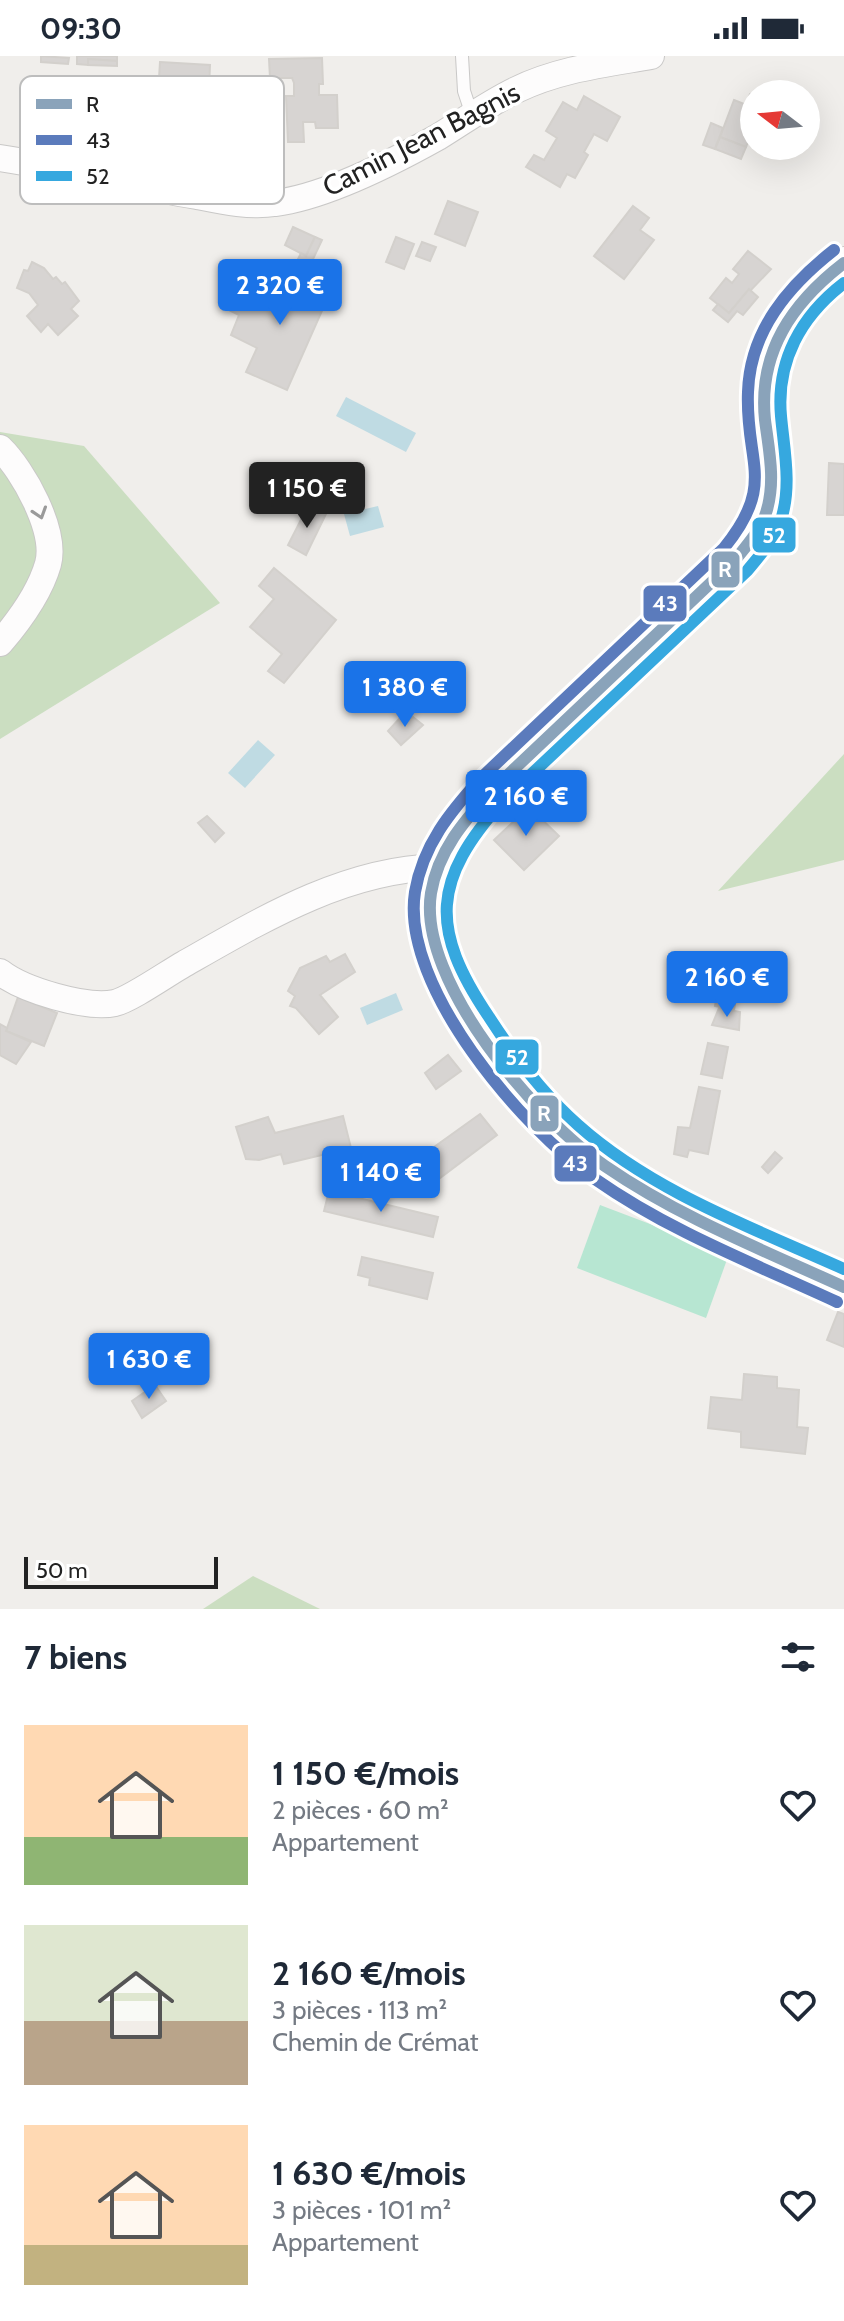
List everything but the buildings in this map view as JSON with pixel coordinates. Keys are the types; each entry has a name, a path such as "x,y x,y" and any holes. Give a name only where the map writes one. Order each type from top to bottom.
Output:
{"street":[{"name":"Camin Jean Bagnis","path":"284,201 335,186 436,138 514,91 557,72 651,56"},
{"name":"Camin Jean Bagnis","path":"0,158 20,162"},
{"path":"844,263 808,291 781,326 772,346 767,367 765,414 771,449 772,488 758,532 736,559 492,790 461,826 437,867 432,893 432,935 435,954 445,978 483,1037 537,1107 575,1142 663,1202 844,1287"},
{"path":"0,448 11,458 42,511 49,562 20,619 0,643"},
{"path":"0,972 11,980 60,999 115,1003 282,909 347,884 406,868 437,867"}],"lane":[{"path":"462,56 464,91 472,115"}],"green space":[{"path":"0,432 84,446 220,603 0,739"},
{"path":"844,754 844,860 718,891"},
{"path":"600,1205 729,1254 706,1318 577,1268"},
{"path":"253,1576 320,1609 203,1609"}],"water":[{"path":"346,397 416,433 406,452 336,416"},
{"path":"378,506 384,527 350,536 344,514"},
{"path":"258,740 275,755 245,788 228,773"},
{"path":"396,993 403,1010 367,1025 360,1008"}],"transit line":[{"name":"43","path":"834,250 787,295 774,312 756,349 748,392 754,489 740,526 724,548 481,778 449,817 431,844 419,875 415,892 415,929 427,969 446,1011 472,1052 502,1091 566,1156 595,1179 652,1215 837,1302"},
{"name":"R","path":"844,263 825,278 794,312 773,351 764,395 771,490 764,519 757,531 736,559 492,790 462,825 446,850 431,893 432,928 443,966 462,1006 516,1083 577,1145 662,1201 844,1287"},
{"name":"52","path":"844,283 815,310 794,341 787,358 781,396 786,494 781,520 771,540 747,571 503,801 462,856 447,905 448,930 469,985 519,1060 578,1125 607,1149 671,1189 844,1269"}]}
